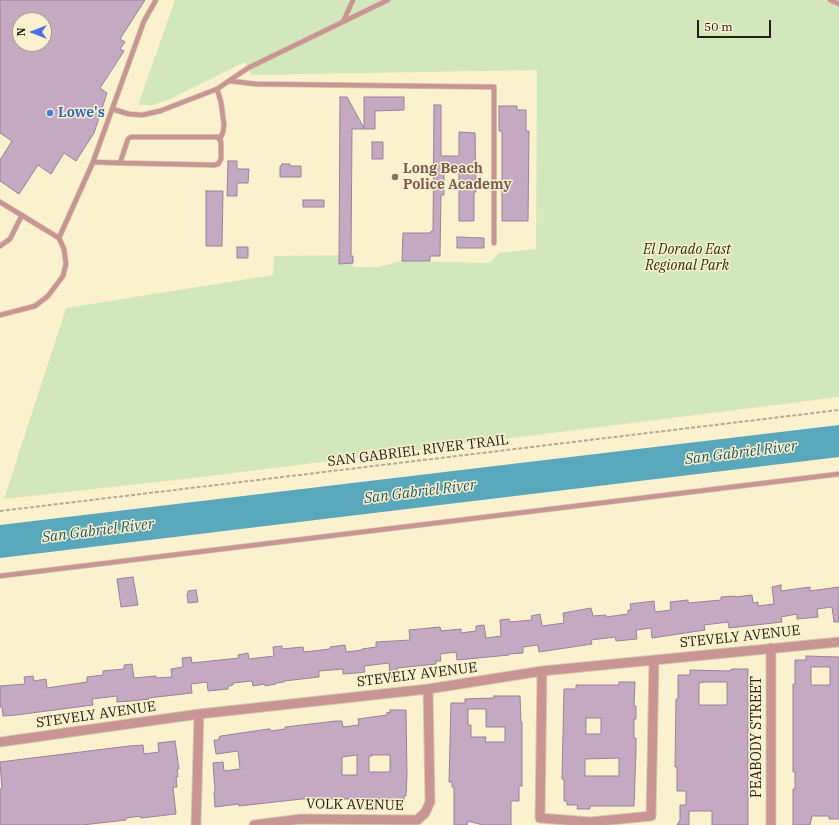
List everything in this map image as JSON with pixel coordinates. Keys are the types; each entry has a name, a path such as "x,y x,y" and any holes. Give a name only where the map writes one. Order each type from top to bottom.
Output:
{"street":[{"name":"STEVELY AVENUE","path":"0,742 199,714 428,689 542,671 839,642"},
{"name":"PEABODY STREET","path":"771,825 772,648"},
{"path":"542,671 540,818 590,822 651,816 654,660"},
{"name":"VOLK AVENUE","path":"254,825 301,819 417,820 425,813 430,802 428,689"},
{"path":"196,825 199,714"}],"lane":[{"path":"59,238 93,162 144,21 156,0"},
{"path":"343,22 353,0"},
{"path":"112,109 129,114 142,115 160,111 216,90 248,68 388,0"},
{"path":"830,0 839,4"},
{"path":"230,81 256,84 494,87 494,242"},
{"path":"93,162 218,164 221,159 220,139 223,132 223,114 222,102 216,90"},
{"path":"120,163 128,139 131,137 218,137 220,139"},
{"path":"0,202 59,238 64,249 66,264 63,276 48,296 35,306 0,315"},
{"path":"0,246 10,239 22,216"},
{"path":"0,576 839,474"}],"path":[{"name":"SAN GABRIEL RIVER TRAIL","path":"0,511 839,410"}],"green space":[{"name":"El Dorado East Regional Park","path":"175,0 839,0 839,397 202,477 4,499 66,308 273,275 274,256 351,255 353,267 378,267 401,261 490,263 499,253 536,249 537,70 251,75 245,62 168,100 153,105 138,105"}],"water":[{"name":"San Gabriel River","path":"839,425 839,457 0,558 0,525"}],"building":[{"name":"Lowe's","path":"0,0 145,0 120,39 125,42 120,49 124,51 100,88 107,93 94,133 76,161 64,153 51,174 38,165 19,194 0,181 0,160 12,141 0,133"},
{"path":"340,97 347,97 364,128 364,97 404,97 404,110 375,111 375,129 352,129 351,256 353,256 353,263 339,264"},
{"path":"434,105 441,105 441,156 459,156 459,132 475,133 476,192 474,192 474,221 459,221 459,171 444,171 444,195 441,195 440,256 430,256 430,261 402,261 403,233 431,233 431,231 433,231"},
{"path":"499,106 517,106 517,110 526,110 526,131 529,131 528,221 502,221 502,131 499,131"},
{"path":"372,142 383,142 383,159 372,159"},
{"path":"228,161 237,161 237,169 249,169 248,183 237,183 237,196 227,196"},
{"path":"282,164 301,166 301,177 280,177 280,166 282,166"},
{"path":"206,191 223,191 222,246 206,246"},
{"path":"303,200 324,200 324,207 303,207"},
{"path":"457,237 484,238 484,248 457,248"},
{"path":"237,247 248,247 248,258 237,258"},
{"path":"133,577 138,605 121,607 117,579"},
{"path":"781,585 781,591 810,587 810,591 839,587 839,622 834,622 832,607 817,609 818,617 797,619 797,614 781,617 782,622 729,628 728,622 704,625 705,630 652,638 651,628 636,630 637,639 616,641 615,637 591,640 592,644 539,652 538,645 523,647 523,653 457,660 456,652 440,654 441,661 436,661 436,664 397,668 398,677 390,678 389,663 364,666 365,672 343,674 343,669 319,671 319,677 284,681 265,686 265,684 253,686 252,681 233,683 233,685 228,686 228,689 208,691 207,682 191,684 192,693 117,702 117,696 92,699 93,705 16,715 3,716 2,707 0,707 0,686 25,684 24,677 33,676 34,681 46,679 47,688 87,682 87,677 103,675 103,671 124,669 124,665 132,664 134,678 156,676 156,678 172,677 171,669 183,667 182,658 191,657 192,663 239,658 238,655 248,653 249,659 274,656 273,647 282,646 282,649 303,647 304,652 330,649 330,647 345,645 346,652 376,647 376,642 410,640 409,630 440,627 441,631 461,629 461,633 476,631 476,626 484,625 486,638 501,636 500,620 509,619 510,622 532,620 531,616 540,614 542,626 564,623 563,613 591,608 593,616 606,615 606,617 628,614 628,610 631,610 630,604 654,601 655,612 671,610 670,602 688,600 688,603 721,600 721,597 752,595 753,603 758,602 758,606 774,604 772,587"},
{"path":"196,590 198,602 188,603 188,591"},
{"path":"806,656 839,657 839,819 829,819 829,816 812,816 810,825 793,825 793,789 795,789 795,772 793,772 793,684 795,684 795,660 806,660","holes":["811,667 830,667 830,685 811,685"]},
{"path":"748,669 748,825 712,825 712,811 689,811 689,825 677,825 680,820 680,805 686,805 686,791 677,791 677,767 675,767 676,699 678,699 678,675 690,675 690,670","holes":["727,682 727,705 699,705 699,683"]},
{"path":"619,682 635,682 634,706 636,706 636,719 634,719 634,738 636,738 636,751 634,806 590,806 590,809 577,809 578,805 567,805 567,801 564,801 564,779 562,779 564,689 576,689 576,685 619,685","holes":["586,718 601,718 601,734 586,734","619,758 619,776 585,776 585,759"]},
{"path":"494,696 520,696 522,722 522,786 519,786 519,801 511,801 511,825 483,825 468,821 467,825 454,825 454,787 452,787 452,782 449,782 451,703 465,703 465,699 494,698","holes":["468,709 486,709 486,727 505,727 505,742 485,742 486,737 471,737 471,725 468,725"]},
{"path":"390,710 406,710 407,775 406,796 404,796 404,801 390,801 390,799 302,799 239,806 239,804 215,807 213,763 223,762 224,771 240,769 238,751 216,754 214,740 219,740 219,737 268,729 271,731 285,729 285,727 336,721 342,721 343,727 359,725 358,719 387,715 387,712 390,713","holes":["357,755 357,775 342,775 342,757","390,755 390,772 369,772 369,756"]},
{"path":"175,741 179,769 177,769 178,777 176,777 177,787 173,787 176,814 141,818 140,816 126,818 126,820 82,825 0,825 0,789 2,789 0,762 143,745 144,754 159,752 158,743"}],"place":[{"name":"Lowe's","path":"50,113"},
{"name":"Long Beach Police Academy","path":"395,177"}]}
